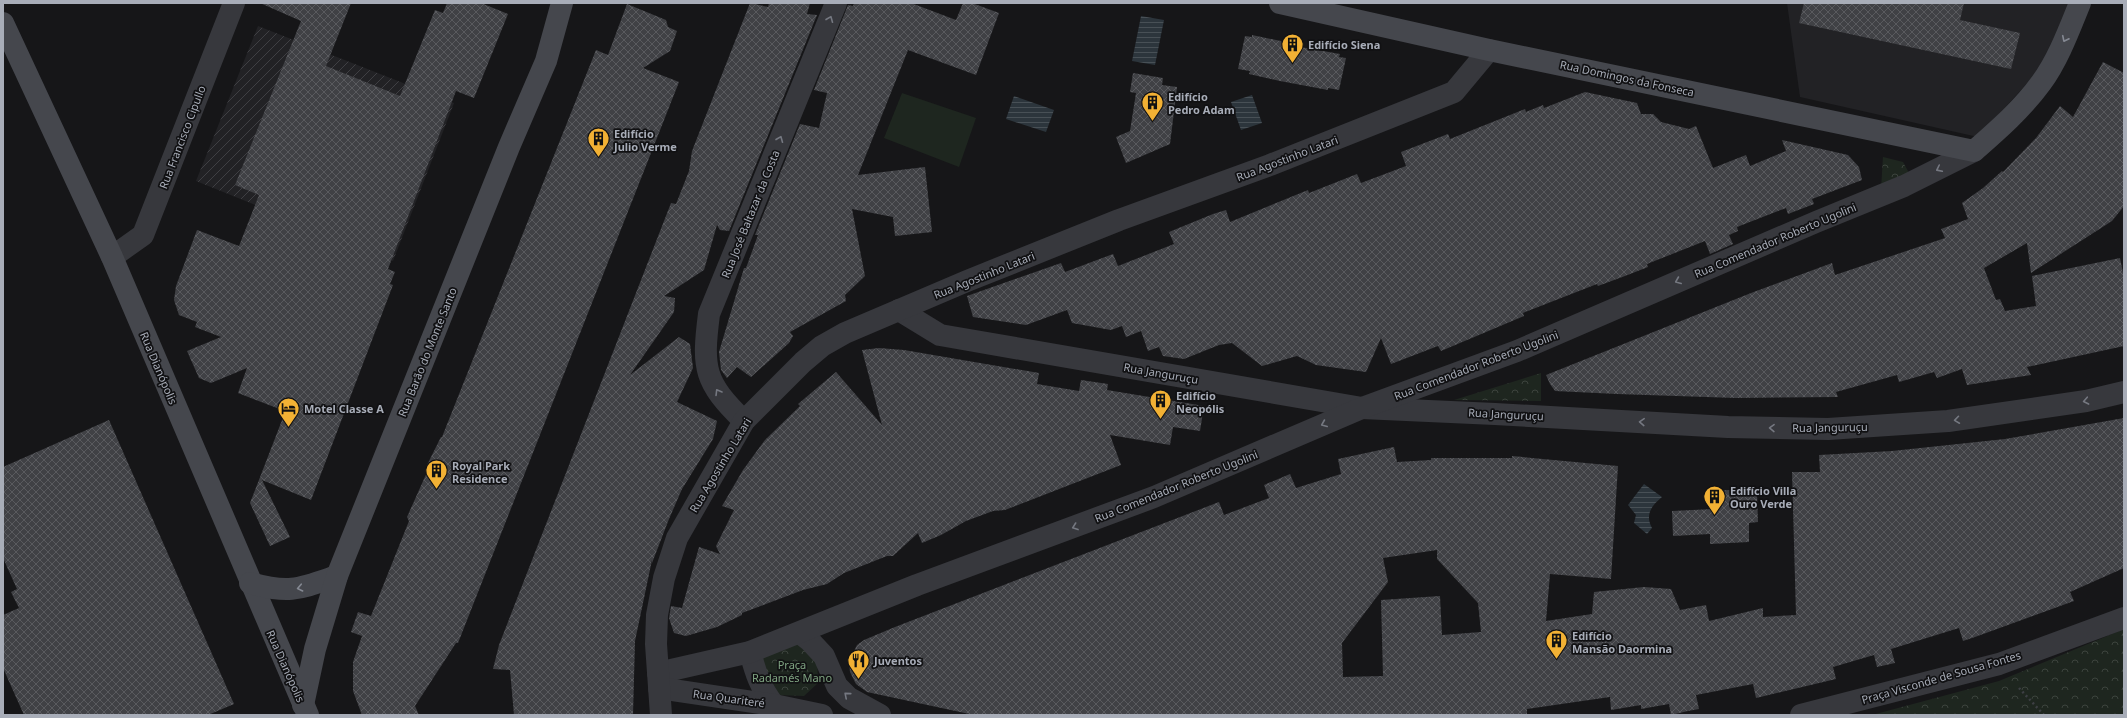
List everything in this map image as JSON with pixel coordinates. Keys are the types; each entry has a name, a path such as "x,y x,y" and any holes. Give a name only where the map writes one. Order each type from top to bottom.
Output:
{"street":[{"name":"Rua Francisco Cipullo","path":"112,257 142,236 234,3"},
{"name":"Rua Barão do Monte Santo","path":"306,710 315,648 337,576 509,148 546,61 562,3"},
{"name":"Rua José Baltazar da Costa","path":"744,421 721,397 709,377 705,357 709,314 836,3"},
{"name":"Rua Domingos da Fonseca","path":"1280,3 1489,50 1974,152"},
{"name":"Rua Comendador Roberto Ugolini","path":"659,681 750,652 917,585 1154,497 1362,408 1517,351 1808,225 1904,186 1974,152 2007,122 2041,83 2066,38 2080,3"},
{"name":"Rua Dianópolis","path":"3,24 112,257 250,583 306,710"},
{"name":"Rua Agostinho Latari","path":"661,715 656,644 657,615 664,578 677,538 744,421 803,362 822,346 845,333 899,310 1119,220 1270,165 1454,92 1489,50"},
{"name":"Rua Janguruçu","path":"899,310 940,336 1362,408 1495,414 1728,428 1828,429 1948,422 2086,401 2124,392"},
{"path":"250,583 275,590 299,589 337,576"},
{"name":"Praça Visconde de Sousa Fontes","path":"1801,715 1999,664 2124,618"},
{"path":"800,633 814,644 824,656 838,686 849,698 880,715"},
{"path":"750,652 756,676 763,690 774,705"},
{"name":"Rua Quariteré","path":"659,681 822,715"}],"path":[{"path":"2019,688 2044,715"}],"shaded area":[{"path":"1787,3 2075,3 2045,64 1978,137 1800,97"},
{"path":"1141,16 1164,20 1155,65 1132,61"},
{"path":"258,26 454,103 393,261 196,181"},
{"path":"1252,95 1262,123 1241,130 1231,102"},
{"path":"1014,96 1054,110 1046,132 1006,119"},
{"path":"1644,484 1662,497 1650,511 1649,519 1652,528 1647,534 1634,523 1636,515 1628,505"}],"green space":[{"path":"902,93 976,118 959,167 884,138"},
{"path":"1883,157 1903,162 1909,173 1881,190"},
{"path":"1541,373 1541,401 1454,400"},
{"path":"2124,629 2124,715 1872,715 1999,681"},
{"name":"Praça Radamés Mano","path":"797,643 817,656 818,683 804,696 777,695 758,656"}],"building":[{"path":"260,3 351,3 326,66 400,96 435,10 443,13 447,3 481,3 508,14 474,98 456,91 388,269 395,272 390,284 393,285 311,500 262,480 290,537 270,546 250,503 284,415 290,413 238,393 247,368 211,383 199,378 187,351 221,337 195,327 197,322 179,315 174,300 176,286 197,230 239,246 259,195 235,185 301,21"},
{"path":"750,3 768,7 769,3 810,3 807,14 817,15 729,231 720,230 717,225 704,270 664,296 675,298 674,312 630,375 679,337 690,344 693,368 677,402 717,421 713,439 682,489 652,563 652,560 635,641 633,715 514,715 510,670 493,669 499,645 671,203 676,204 689,171 692,151"},
{"path":"854,3 911,3 956,20 963,3 972,3 999,13 976,75 908,50 858,175 925,167 932,232 895,236 893,217 852,209 865,276 845,295 846,301 790,332 793,336 789,343 751,377 737,367 727,378 721,370 719,352 744,268 746,268 758,235 755,235 800,124 819,128 827,93 814,90 848,5 853,6"},
{"path":"1804,3 1964,3 1960,20 2020,33 2011,69 1799,23"},
{"path":"627,4 666,20 668,27 677,31 670,51 643,68 679,82 458,643 456,643 415,706 419,715 362,715 353,691 353,662 362,636 351,632 358,612 371,616 409,521 407,517 428,470 426,467 442,437 596,50 608,55"},
{"name":"Edifício Siena","path":"1252,35 1281,41 1283,44 1340,54 1339,57 1346,58 1339,90 1328,88 1328,90 1280,81 1249,74 1250,71 1238,69 1245,36 1252,37"},
{"path":"2103,62 2124,73 2124,206 2112,221 2031,273 2027,243 1984,268 1996,300 2000,299 2005,311 2036,306 2032,276 2120,258 2124,278 2124,346 2027,367 2031,375 1967,385 1962,369 1937,378 1934,372 1899,382 1897,375 1836,392 1838,397 1736,398 1617,394 1555,391 1550,384 1546,375 1751,293 1832,263 1835,275 1945,238 1941,229 1968,219 1962,203 1983,188 2002,171 2003,172 2036,138 2060,106 2073,117"},
{"name":"Edifício Pedro Adam","path":"1133,73 1163,78 1162,85 1177,87 1170,144 1126,163 1116,137 1130,131 1136,93 1130,92"},
{"path":"1585,92 1637,103 1641,114 1653,114 1661,122 1689,129 1696,126 1713,168 1746,155 1750,166 1786,151 1782,140 1848,155 1859,167 1862,180 1812,199 1814,204 1788,214 1786,208 1737,227 1738,231 1729,235 1733,244 1710,254 1705,241 1647,264 1648,267 1598,286 1597,284 1523,313 1524,316 1441,351 1438,346 1391,364 1381,338 1366,372 1316,365 1297,356 1262,366 1232,343 1219,345 1184,359 1163,356 1159,347 1148,351 1141,331 1126,337 1122,326 1111,330 1072,323 1067,310 1026,325 973,317 967,296 1061,263 1065,272 1113,254 1118,266 1174,244 1169,232 1213,214 1226,210 1230,222 1308,190 1309,193 1357,174 1361,183 1406,166 1401,152 1448,134 1450,139 1525,109 1526,112 1543,105 1544,108"},
{"path":"879,348 904,350 1039,373 1037,384 1079,391 1081,380 1108,384 1107,390 1204,406 1200,431 1173,427 1170,445 1110,435 1121,465 1005,510 993,511 966,521 941,535 922,543 918,533 893,556 887,556 844,573 827,584 803,590 742,613 742,615 717,627 686,636 674,633 669,618 671,606 682,608 699,547 720,554 716,546 734,510 722,506 743,470 765,440 800,406 798,404 836,372 882,425 862,350"},
{"path":"2124,418 2124,568 2070,592 2074,601 1975,637 1963,641 1959,628 1891,649 1895,663 1877,667 1874,655 1833,667 1836,679 1756,698 1753,684 1696,695 1699,709 1671,715 1669,704 1641,709 1641,705 1611,710 1610,697 1527,709 1527,715 974,715 867,692 856,684 850,672 849,662 857,645 864,640 895,627 1219,502 1224,515 1269,498 1264,485 1290,474 1296,488 1341,474 1338,459 1394,447 1397,462 1431,460 1431,458 1512,458 1512,456 1618,466 1611,579 1550,574 1546,621 1592,614 1594,592 1644,587 1671,589 1680,610 1706,605 1709,621 1763,608 1763,617 1796,615 1792,472 1820,472 1819,455 1892,451 2005,439","holes":["1437,550 1437,559 1478,603 1481,632 1442,635 1440,596 1381,600 1383,676 1343,677 1342,643 1388,582 1383,558"]},
{"path":"109,420 234,704 208,715 24,715 3,668 3,615 19,608 11,592 17,589 3,558 3,467"},
{"name":"Edifício Villa Ouro Verde","path":"1746,489 1748,495 1757,494 1758,522 1749,523 1749,542 1710,544 1710,534 1673,536 1672,511 1713,509 1712,491"}],"place":[{"name":"Edifício Siena","path":"1292,64"},
{"name":"Edifício Pedro Adam","path":"1152,122"},
{"name":"Edifício Julio Verme","path":"598,158"},
{"name":"Edifício Neopólis","path":"1161,420"},
{"name":"Motel Classe A","path":"288,428"},
{"name":"Royal Park Residence","path":"437,490"},
{"name":"Edifício Villa Ouro Verde","path":"1715,516"},
{"name":"Edifício Mansão Daormina","path":"1557,660"},
{"name":"Juventos","path":"858,680"}]}
